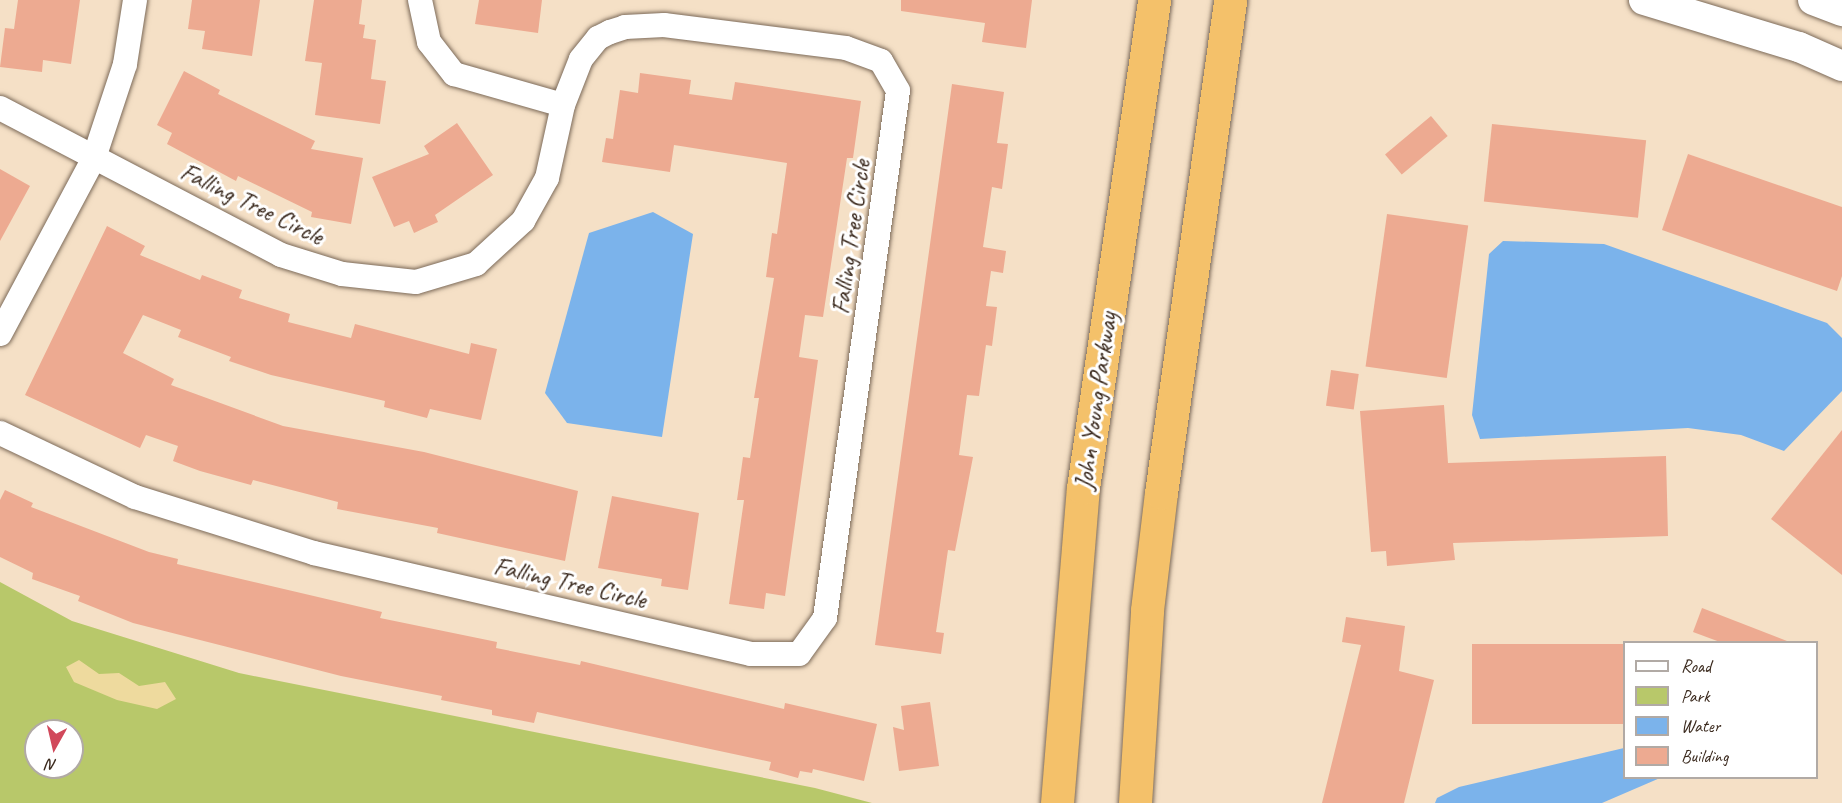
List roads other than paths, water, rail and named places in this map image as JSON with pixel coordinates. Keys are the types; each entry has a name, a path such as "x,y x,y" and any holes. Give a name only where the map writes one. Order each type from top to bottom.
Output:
{"highway":[{"name":"John Young Parkway","path":"1058,803 1083,488 1154,0"},
{"path":"1135,803 1148,610 1160,504 1230,0"}],"street":[{"path":"0,334 94,158 125,64 135,0"},
{"path":"420,0 429,42 454,74 563,105"},
{"path":"1644,0 1799,47 1842,66"},
{"path":"1813,0 1842,11"},
{"name":"Falling Tree Circle","path":"0,108 281,255 342,274 416,282 477,264 523,221 547,178 563,105 581,59 598,38 625,27 646,25 846,48 873,55 895,80 898,108 825,618 799,654 751,654 314,553 135,497 0,434"}],"water":[{"path":"653,212 693,234 662,437 567,423 545,393 589,233"},
{"path":"1503,241 1604,244 1827,323 1842,338 1842,391 1784,451 1741,435 1688,428 1480,439 1472,415 1489,254"},
{"path":"1623,748 1623,779 1658,779 1602,803 1435,803 1437,798 1459,787"}]}
